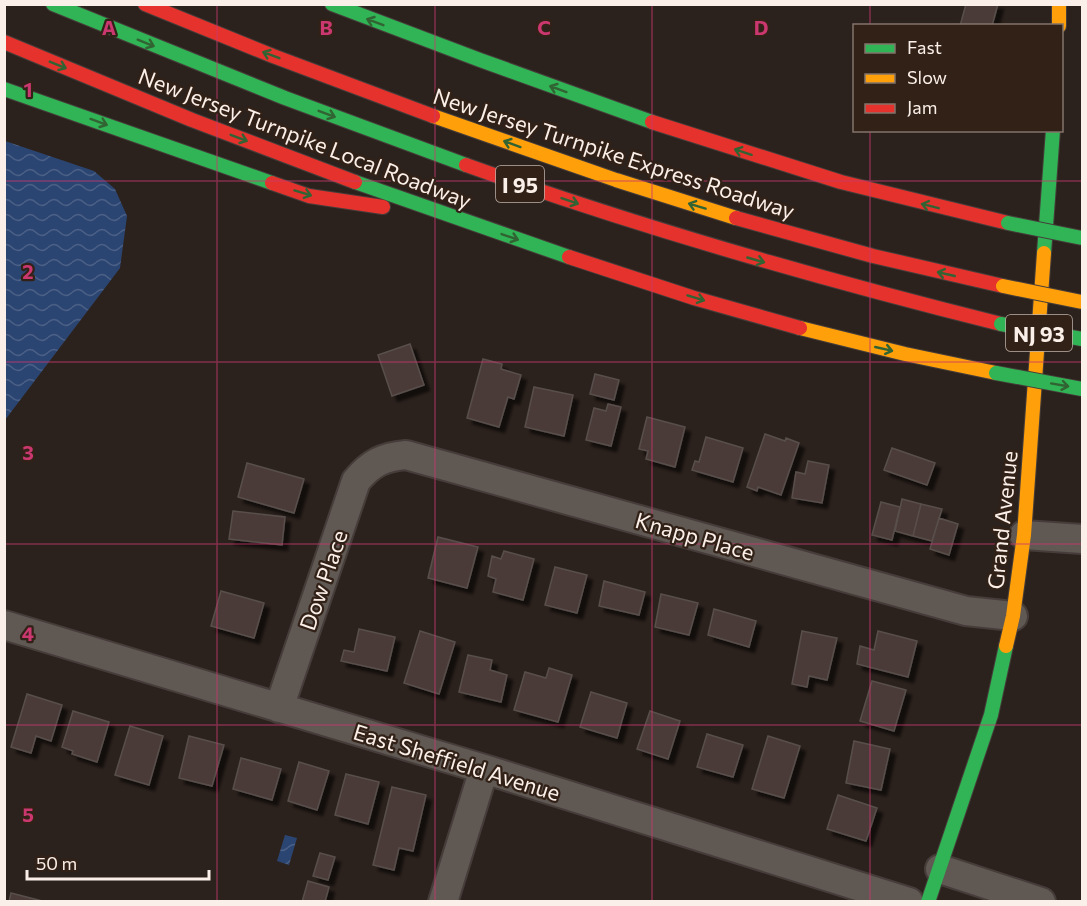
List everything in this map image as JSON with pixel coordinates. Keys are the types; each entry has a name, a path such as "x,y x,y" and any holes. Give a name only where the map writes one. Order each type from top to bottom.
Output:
{"main road":[{"name":"I 95","path":"53,4 322,113 685,239 791,270 1001,324 1083,339"},
{"name":"New Jersey Turnpike Express Roadway","path":"145,4 362,90 573,166 733,217 892,262 1083,302"},
{"path":"332,4 638,117 796,169 906,200 1083,238"},
{"path":"1059,4 1059,24"},
{"name":"New Jersey Turnpike Local Roadway","path":"4,42 231,135 455,218 640,281 756,316 863,344 1083,389"},
{"path":"4,89 309,196 455,218"},
{"name":"Grand Avenue","path":"928,902 991,715 1012,616 1024,535 1053,132"}],"street":[{"name":"Knapp Place","path":"379,460 406,455 966,611 1012,616"},
{"name":"Dow Place","path":"279,708 356,481 366,469 379,460"},
{"path":"1024,535 1083,539"},
{"name":"East Sheffield Avenue","path":"4,625 484,769 909,902"},
{"path":"443,902 484,769"},
{"path":"940,869 1041,902"}],"water":[{"path":"5,141 94,171 115,189 127,216 120,268 5,420"},
{"path":"285,835 297,838 289,865 277,861"}],"building":[{"path":"966,4 998,4 993,24 961,24"},
{"path":"410,344 424,385 392,396 378,355"},
{"path":"483,359 502,364 501,369 521,375 514,399 508,397 499,427 467,418"},
{"path":"595,374 619,380 614,400 590,394"},
{"path":"534,387 573,395 564,436 525,427"},
{"path":"608,404 621,407 611,446 586,440 594,408 606,411"},
{"path":"647,417 685,427 675,467 646,459 648,451 639,449"},
{"path":"765,434 799,443 781,495 758,487 757,491 747,487"},
{"path":"706,437 743,448 733,482 692,470 695,461 699,462"},
{"path":"892,448 935,463 927,485 884,470"},
{"path":"808,461 829,465 822,503 792,498 796,472 805,474"},
{"path":"247,463 304,479 294,513 238,497"},
{"path":"902,499 921,504 913,536 895,531"},
{"path":"881,502 900,507 892,540 872,535"},
{"path":"921,504 942,509 932,541 913,536"},
{"path":"233,511 285,517 282,545 229,539"},
{"path":"939,518 958,524 949,555 930,549"},
{"path":"438,537 478,547 467,588 428,578"},
{"path":"504,551 534,559 523,600 493,592 496,579 488,576 492,556 501,559"},
{"path":"555,567 587,575 577,613 545,605"},
{"path":"604,581 645,592 639,615 599,606"},
{"path":"221,591 264,603 254,638 211,626"},
{"path":"661,594 698,603 689,635 655,627"},
{"path":"714,609 756,621 749,647 708,635"},
{"path":"359,629 395,637 387,671 341,661 344,650 354,652"},
{"path":"420,631 455,642 439,694 404,683"},
{"path":"802,631 837,638 827,680 809,676 807,687 792,684"},
{"path":"878,631 917,641 908,677 857,664 860,646 874,650"},
{"path":"468,655 492,660 490,670 507,675 501,702 459,692"},
{"path":"549,668 572,675 558,722 514,710 525,672 546,678"},
{"path":"872,681 906,690 894,731 860,721"},
{"path":"591,692 627,703 617,738 580,727"},
{"path":"27,694 62,705 51,741 36,736 31,753 11,747"},
{"path":"73,711 109,722 97,762 72,754 73,751 62,747"},
{"path":"650,711 680,721 668,759 637,749"},
{"path":"130,726 163,736 149,785 115,775"},
{"path":"707,734 743,745 733,777 697,767"},
{"path":"189,736 224,745 212,786 179,778"},
{"path":"768,736 800,746 784,798 752,789"},
{"path":"854,741 890,749 881,790 846,783"},
{"path":"241,758 281,769 272,800 233,789"},
{"path":"299,762 329,771 317,810 288,801"},
{"path":"346,774 379,782 368,824 335,815"},
{"path":"392,787 426,795 413,851 399,848 394,870 373,865"},
{"path":"838,795 877,808 866,841 827,829"},
{"path":"320,853 335,857 328,880 313,876"},
{"path":"308,881 329,887 325,902 302,902"},
{"path":"11,893 46,902 9,902"}],"traffic: fast":[{"path":"53,4 285,98 466,165"},
{"path":"332,4 652,122"},
{"path":"4,89 272,183"},
{"path":"1044,253 1053,132"},
{"path":"355,182 569,257"},
{"path":"1008,223 1082,238"},
{"path":"1001,324 1082,339"},
{"path":"996,373 1082,389"},
{"path":"928,902 991,715 1006,646"}],"traffic: slow":[{"path":"1059,4 1059,24"},
{"path":"433,116 616,180 736,218"},
{"path":"1006,646 1013,616 1024,535 1044,253"},
{"path":"1003,286 1082,302"},
{"path":"800,328 905,354 996,373"}],"traffic: jam":[{"path":"145,4 273,56 433,116"},
{"path":"4,42 192,120 355,182"},
{"path":"652,122 841,182 1008,223"},
{"path":"466,165 598,210 732,251 1001,324"},
{"path":"272,183 309,196 383,207"},
{"path":"736,218 873,256 1003,286"},
{"path":"569,257 694,298 800,328"}]}
